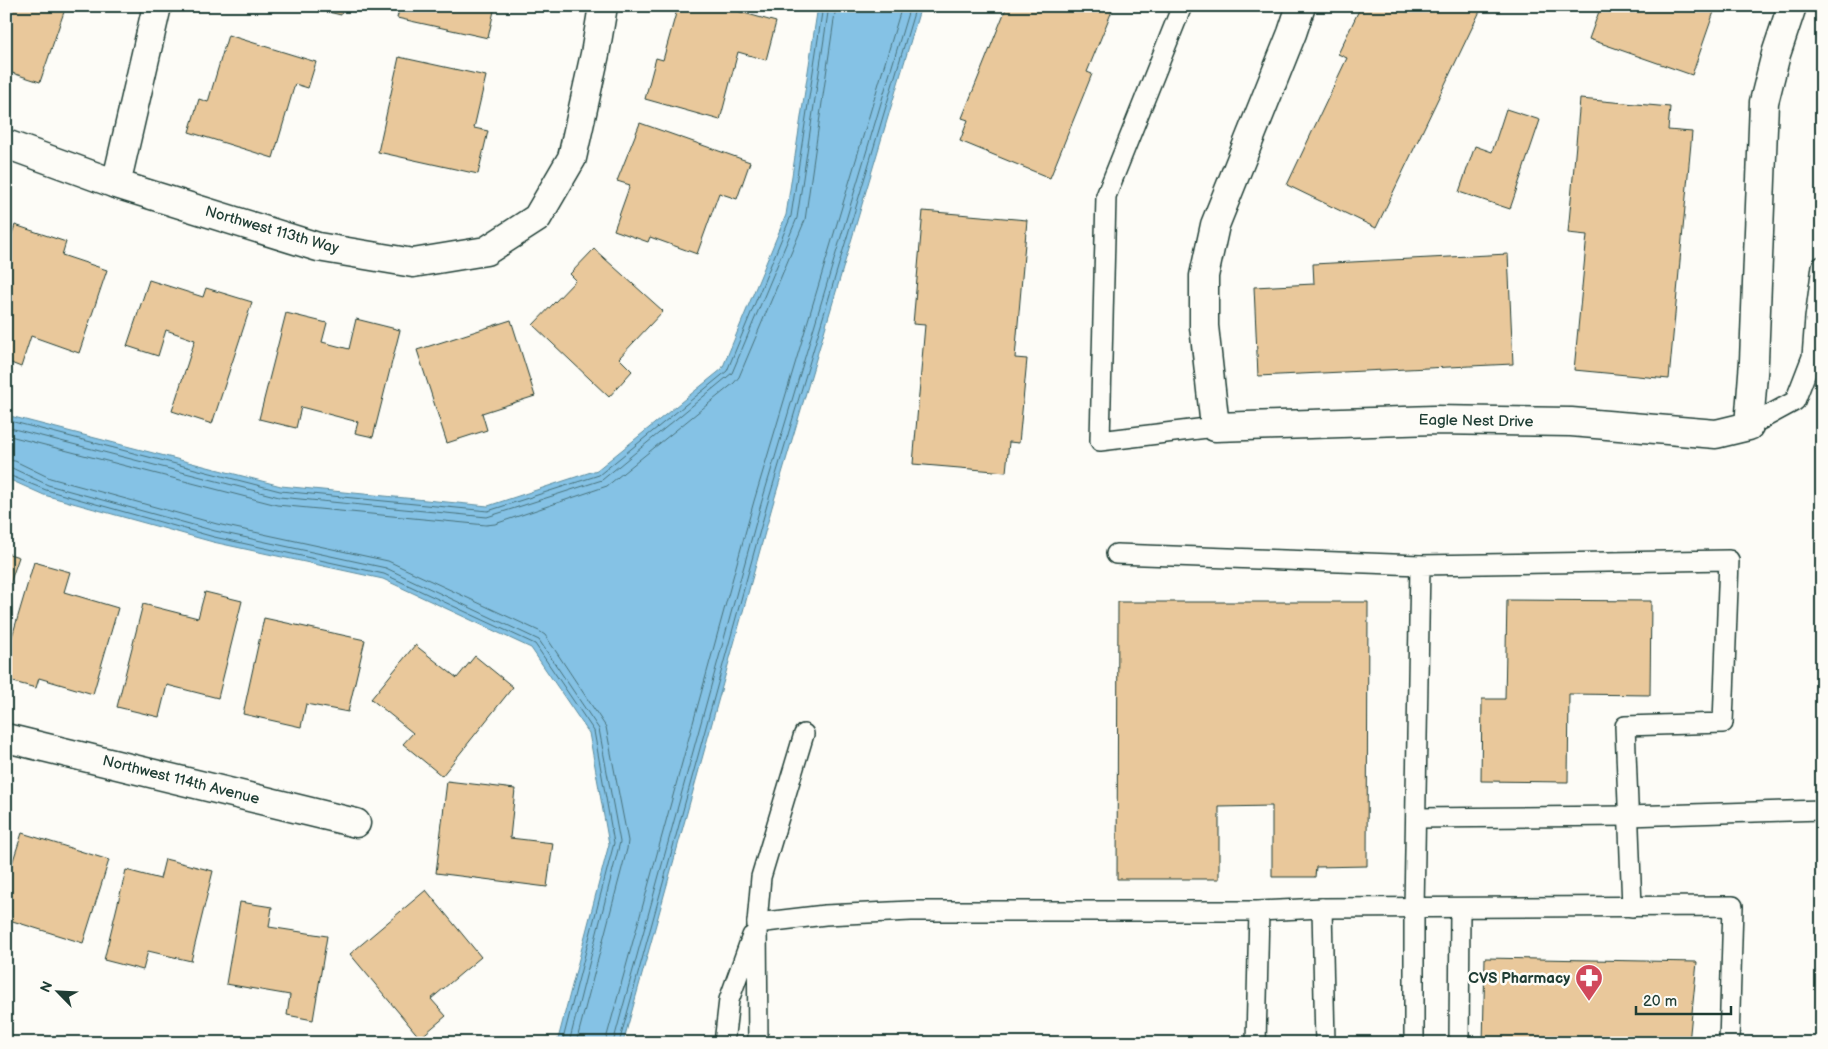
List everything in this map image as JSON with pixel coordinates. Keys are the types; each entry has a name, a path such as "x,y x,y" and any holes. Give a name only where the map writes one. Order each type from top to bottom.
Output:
{"street":[{"path":"116,184 157,6"},
{"name":"Northwest 113th Way","path":"6,144 116,184 318,247 414,264 486,251 537,218 572,158 595,54 602,6"},
{"path":"1215,427 1204,326 1204,276 1215,225 1292,34 1301,6"},
{"path":"1749,426 1754,361 1764,102 1792,6"},
{"name":"Eagle Nest Drive","path":"1215,427 1444,420 1571,422 1716,434 1749,426"},
{"name":"Northwest 114th Avenue","path":"6,738 356,823"}],"lane":[{"path":"1182,6 1106,196 1100,441 1215,427"},
{"path":"1749,426 1795,401 1812,358 1822,266"},
{"path":"1116,554 1420,565 1729,560 1723,723 1625,726 1632,907"},
{"path":"1414,1043 1414,908 1420,565"},
{"path":"758,1043 756,923 762,877 804,734"},
{"path":"1416,818 1628,816 1822,810"},
{"path":"756,923 825,915 911,911 1259,911 1322,908 1733,906 1729,1043"},
{"path":"1322,908 1325,1043"},
{"path":"1459,1043 1460,908"},
{"path":"1256,1043 1259,911"},
{"path":"724,1043 729,1000 756,923"}],"water":[{"path":"818,6 921,6 772,507 623,1043 557,1043 609,844 589,733 531,648 383,579 213,542 44,495 6,478 6,415 281,486 488,506 597,470 722,369 786,215"}],"building":[{"path":"6,6 66,6 40,82 6,71"},
{"path":"262,6 281,6 280,10"},
{"path":"304,6 343,6 341,15"},
{"path":"400,6 495,6 488,38 397,18"},
{"path":"678,6 719,6 776,22 766,60 738,52 720,120 645,99 656,58 663,60"},
{"path":"1007,6 1114,6 1087,72 1092,74 1050,178 960,141 968,120 962,118"},
{"path":"1361,6 1482,7 1376,228 1287,185 1347,58 1338,54"},
{"path":"1601,6 1716,6 1692,75 1589,39"},
{"path":"228,35 316,62 308,88 295,84 273,158 189,132 199,99 208,102"},
{"path":"399,57 486,76 474,128 488,131 478,174 378,152"},
{"path":"1580,99 1670,107 1668,130 1692,132 1669,379 1574,370 1587,235 1568,233"},
{"path":"1506,109 1540,120 1510,209 1459,192 1475,146 1492,152"},
{"path":"640,123 750,162 737,199 719,193 697,254 650,237 648,242 614,230 630,185 617,181"},
{"path":"923,211 1027,220 1015,358 1027,359 1019,443 1009,442 1006,472 913,464 925,325 913,324"},
{"path":"15,225 66,242 62,255 107,270 79,353 31,336 21,367 6,361 6,251"},
{"path":"594,249 663,311 619,358 632,371 609,397 533,325 576,280 570,274"},
{"path":"1508,254 1513,364 1258,376 1254,287 1314,284 1313,264"},
{"path":"149,280 203,297 206,288 252,302 212,424 172,411 195,340 166,330 158,356 127,346"},
{"path":"286,313 327,323 322,342 349,349 356,319 400,330 373,437 355,433 358,422 301,407 296,428 259,419"},
{"path":"511,320 535,396 482,413 487,430 447,443 417,350"},
{"path":"6,553 19,557 6,595"},
{"path":"34,562 70,572 64,592 118,608 93,694 39,678 36,688 6,680 6,657"},
{"path":"205,592 242,601 218,698 167,685 159,717 117,707 143,604 198,618"},
{"path":"1507,600 1651,601 1650,695 1569,694 1568,782 1481,781 1482,699 1505,699"},
{"path":"1118,602 1368,602 1367,866 1316,867 1315,877 1272,877 1272,806 1219,807 1219,879 1117,879"},
{"path":"264,618 365,640 348,712 306,704 301,727 243,714"},
{"path":"415,645 457,678 475,656 513,687 442,776 403,744 413,733 371,699"},
{"path":"447,781 515,789 510,838 553,843 547,887 436,873"},
{"path":"22,833 109,860 83,943 6,919 6,882"},
{"path":"165,859 213,871 191,961 148,951 143,970 104,960 126,870 160,879"},
{"path":"426,890 481,957 431,999 446,1016 420,1038 350,954"},
{"path":"240,902 272,907 269,927 327,936 313,1020 287,1015 290,995 226,984"},
{"name":"CVS Pharmacy","path":"1485,958 1697,962 1689,1043 1483,1043"}],"place":[{"name":"CVS Pharmacy","path":"1589,1002"}]}
